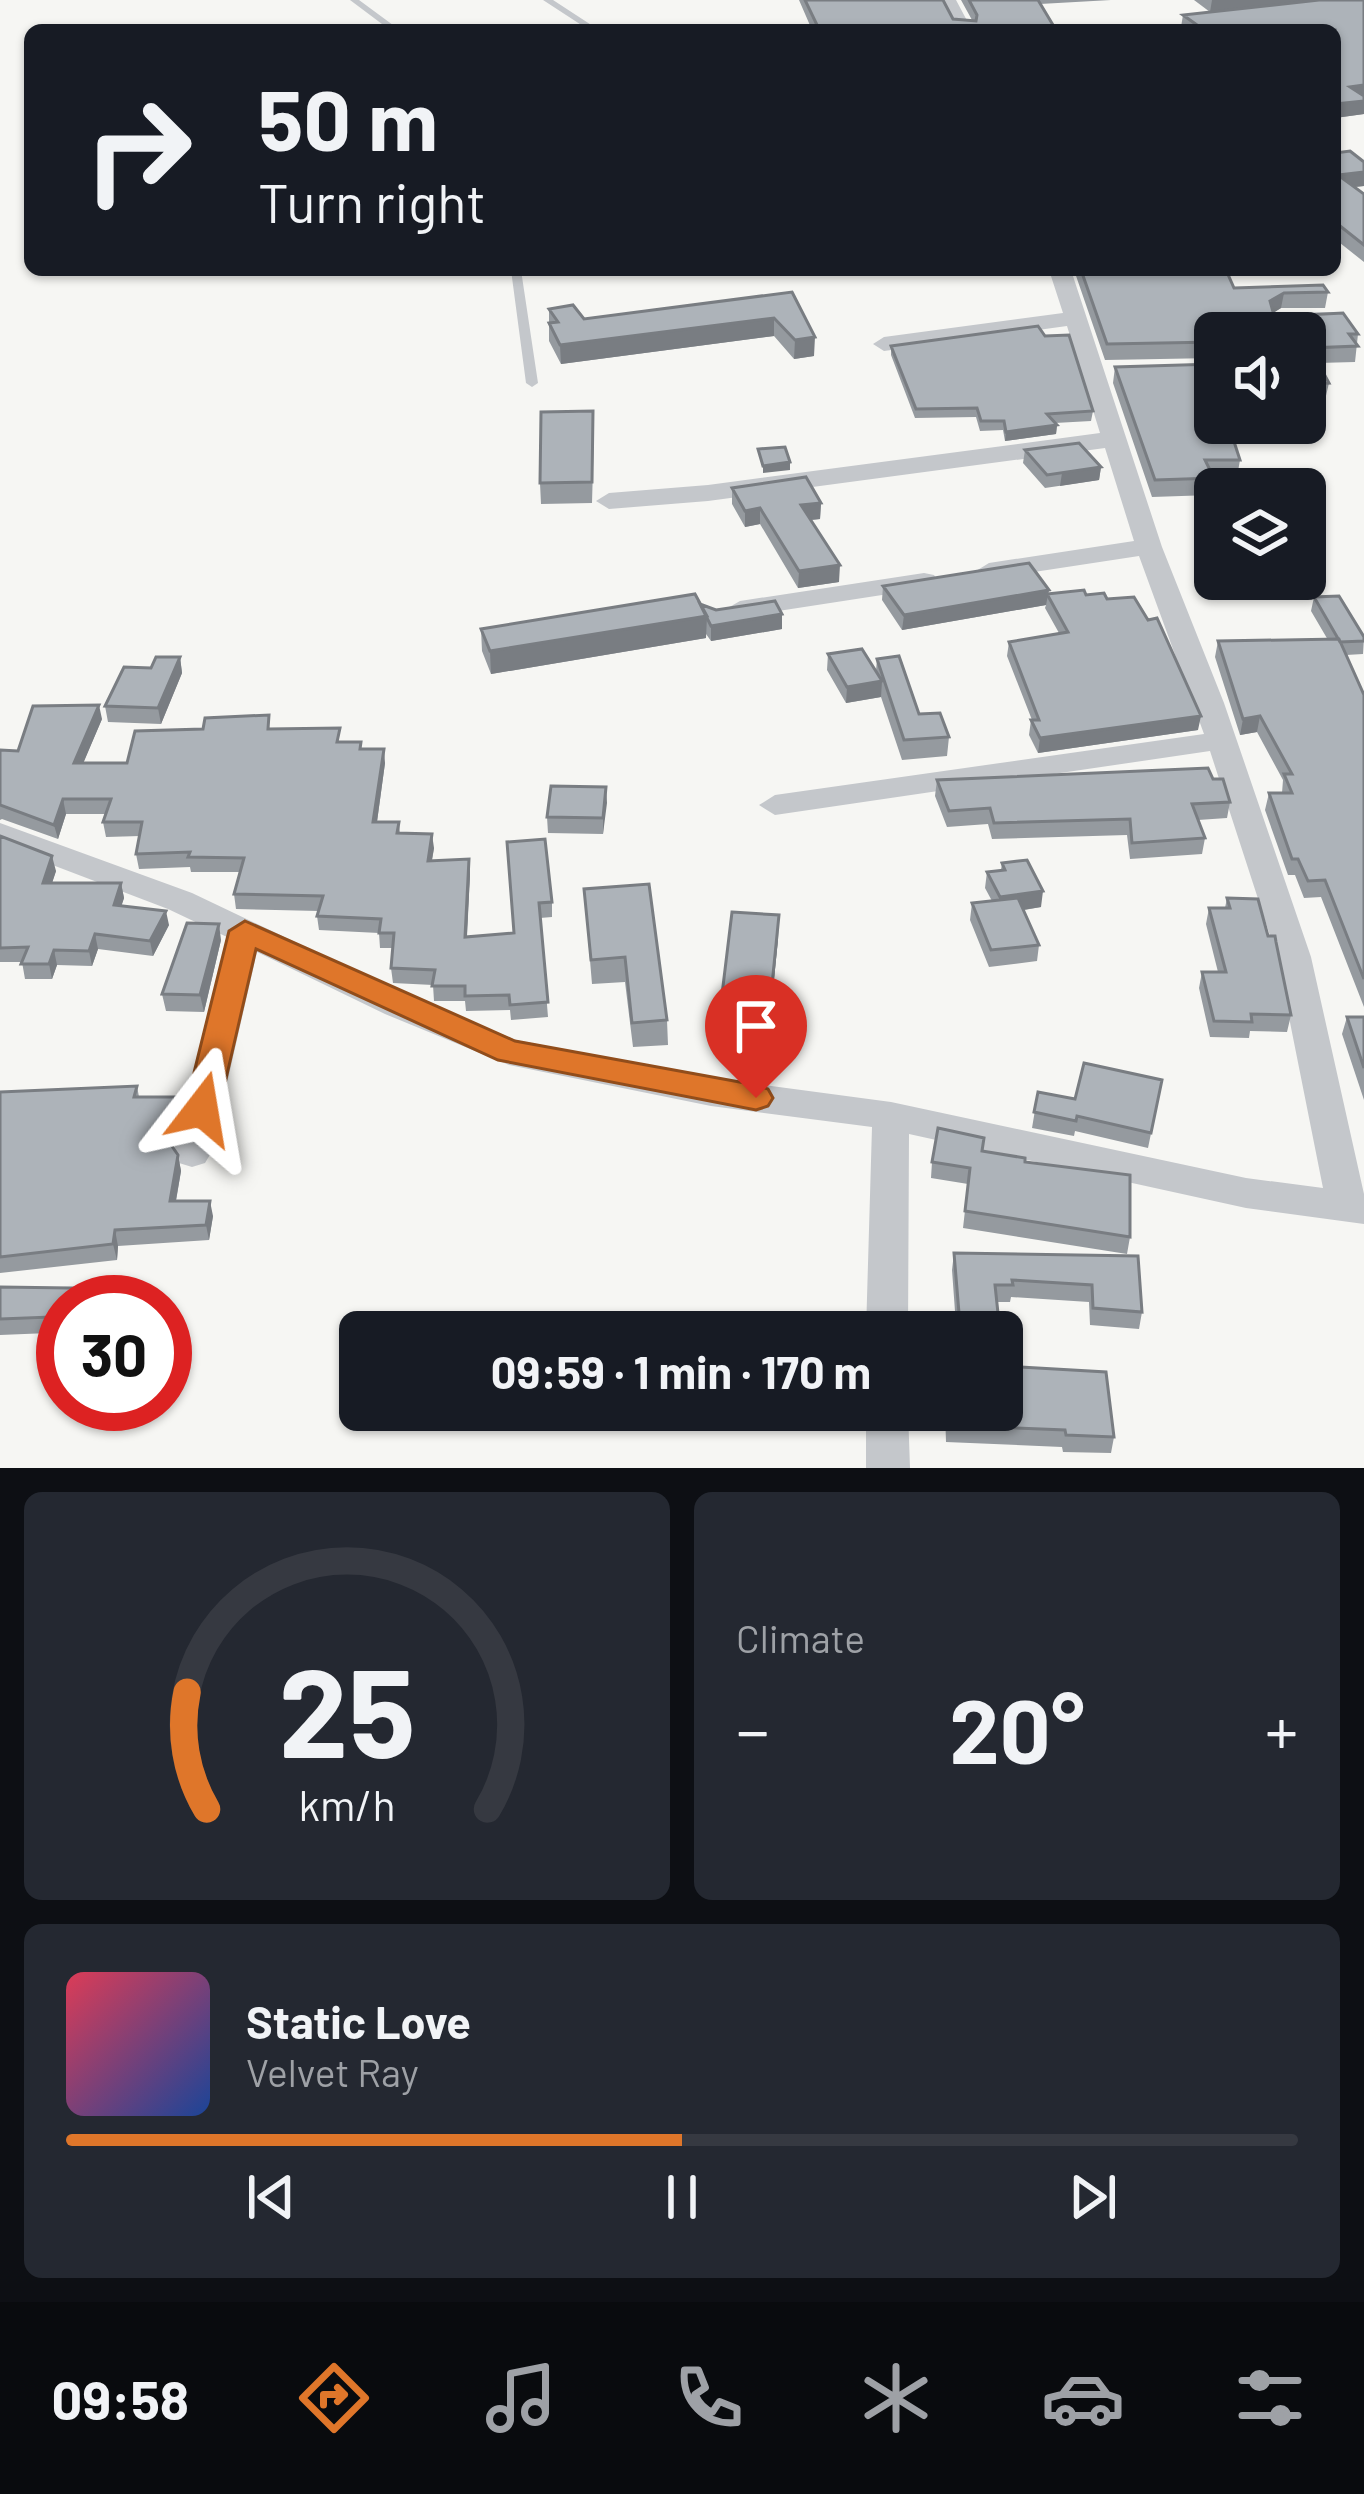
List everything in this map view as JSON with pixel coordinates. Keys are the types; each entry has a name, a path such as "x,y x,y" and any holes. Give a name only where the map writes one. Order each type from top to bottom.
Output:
{"street":[{"path":"0,833 245,931 397,1005 509,1052 711,1092 890,1116 1246,1193 1355,1209 1294,957 1114,439 1107,372 1062,276"},
{"path":"884,344 1078,318"},
{"path":"1326,319 1334,319"},
{"path":"609,500 708,493 1114,439"},
{"path":"715,613 1149,547"},
{"path":"775,805 1220,741"},
{"path":"192,1153 245,931"},
{"path":"886,1311 890,1116"},
{"path":"887,1431 888,1468"}],"lane":[{"path":"354,0 387,24"},
{"path":"548,0 586,24"},
{"path":"516,276 532,383"}],"building":[{"path":"805,0 943,0 953,19 976,21 969,0 1038,0 1052,24 817,24"},
{"path":"1319,0 1364,0 1364,85 1350,87 1364,101 1341,103 1341,24 1196,24 1183,15"},
{"path":"1350,151 1364,162 1364,172 1341,175 1341,152"},
{"path":"1341,177 1364,194 1364,245 1341,227"},
{"path":"1083,276 1229,276 1234,288 1323,285 1328,292 1284,293 1270,301 1273,312 1194,312 1194,342 1107,344"},
{"path":"792,292 815,337 795,340 774,318 560,345 549,323 558,322 549,309 573,305 584,319"},
{"path":"1343,313 1358,334 1349,334 1358,346 1326,347 1326,314"},
{"path":"1038,326 1045,336 1069,335 1093,411 1047,414 1057,425 1006,432 1004,421 981,421 977,408 916,409 891,346"},
{"path":"1194,365 1194,444 1235,444 1240,460 1205,460 1209,468 1194,468 1194,479 1155,480 1115,367"},
{"path":"593,411 592,482 540,483 541,412"},
{"path":"1079,443 1101,467 1047,475 1025,450"},
{"path":"785,447 790,462 763,466 758,449"},
{"path":"806,477 821,503 801,505 840,565 799,571 760,508 745,511 732,488"},
{"path":"1029,563 1049,590 904,615 883,586"},
{"path":"1084,590 1086,595 1104,593 1107,599 1134,597 1148,620 1157,618 1201,716 1040,738 1031,720 1039,720 1009,642 1068,632 1047,594"},
{"path":"695,594 707,616 490,651 481,629"},
{"path":"1339,596 1364,641 1340,642 1316,600"},
{"path":"775,601 782,614 711,626 700,604 716,610"},
{"path":"1339,639 1364,695 1364,979 1325,880 1308,881 1298,859 1292,859 1269,793 1292,793 1284,774 1292,774 1260,716 1243,719 1218,641"},
{"path":"862,649 882,681 847,687 828,654"},
{"path":"899,656 919,714 940,713 949,737 904,740 877,659"},
{"path":"156,657 180,657 158,708 105,706 124,667 151,668"},
{"path":"99,705 74,763 127,763 135,731 203,729 205,718 269,715 268,729 340,728 337,742 384,749 373,822 399,822 397,833 432,834 428,861 469,859 465,937 514,933 507,842 545,839 552,902 539,903 548,1002 510,1005 509,995 465,996 465,986 432,986 435,970 391,968 394,933 379,933 381,919 317,916 323,896 234,894 244,858 188,857 190,852 136,854 142,822 103,822 111,799 63,799 54,825 0,805 0,750 18,751 33,706"},
{"path":"1208,768 1213,779 1223,779 1230,802 1192,804 1205,838 1132,843 1130,819 994,823 990,808 949,811 937,780"},
{"path":"551,786 606,787 603,818 547,817"},
{"path":"0,836 52,856 43,883 121,883 114,905 166,911 150,941 95,934 89,951 54,950 49,964 21,964 28,947 0,948"},
{"path":"1027,860 1043,891 1000,897 987,872 1005,870 1002,863"},
{"path":"649,884 667,1020 632,1023 625,957 591,960 584,889"},
{"path":"1018,898 1039,945 991,950 972,903"},
{"path":"1227,898 1258,899 1268,936 1275,936 1291,1015 1251,1014 1252,1022 1214,1021 1202,972 1226,972 1209,908 1230,908"},
{"path":"732,912 779,915 769,1015 720,1011"},
{"path":"187,923 219,924 200,995 162,994"},
{"path":"1347,1017 1364,1017 1364,1068"},
{"path":"1084,1063 1162,1080 1151,1133 1077,1116 1076,1121 1034,1112 1038,1092 1075,1099"},
{"path":"137,1086 134,1097 175,1097 165,1136 178,1155 170,1201 210,1201 206,1225 115,1230 113,1244 0,1257 0,1092"},
{"path":"938,1128 984,1138 982,1151 1025,1158 1025,1162 1130,1175 1130,1237 965,1211 970,1168 932,1162"},
{"path":"954,1253 1138,1256 1142,1312 1093,1308 1092,1285 1012,1280 1013,1285 995,1285 998,1311 959,1311"},
{"path":"0,1287 36,1288 36,1318 0,1319"},
{"path":"1023,1367 1106,1372 1114,1437 1066,1435 1065,1430 1023,1428"}],"route":[{"path":"202,1109 245,931 397,1005 509,1052 756,1098"}]}
